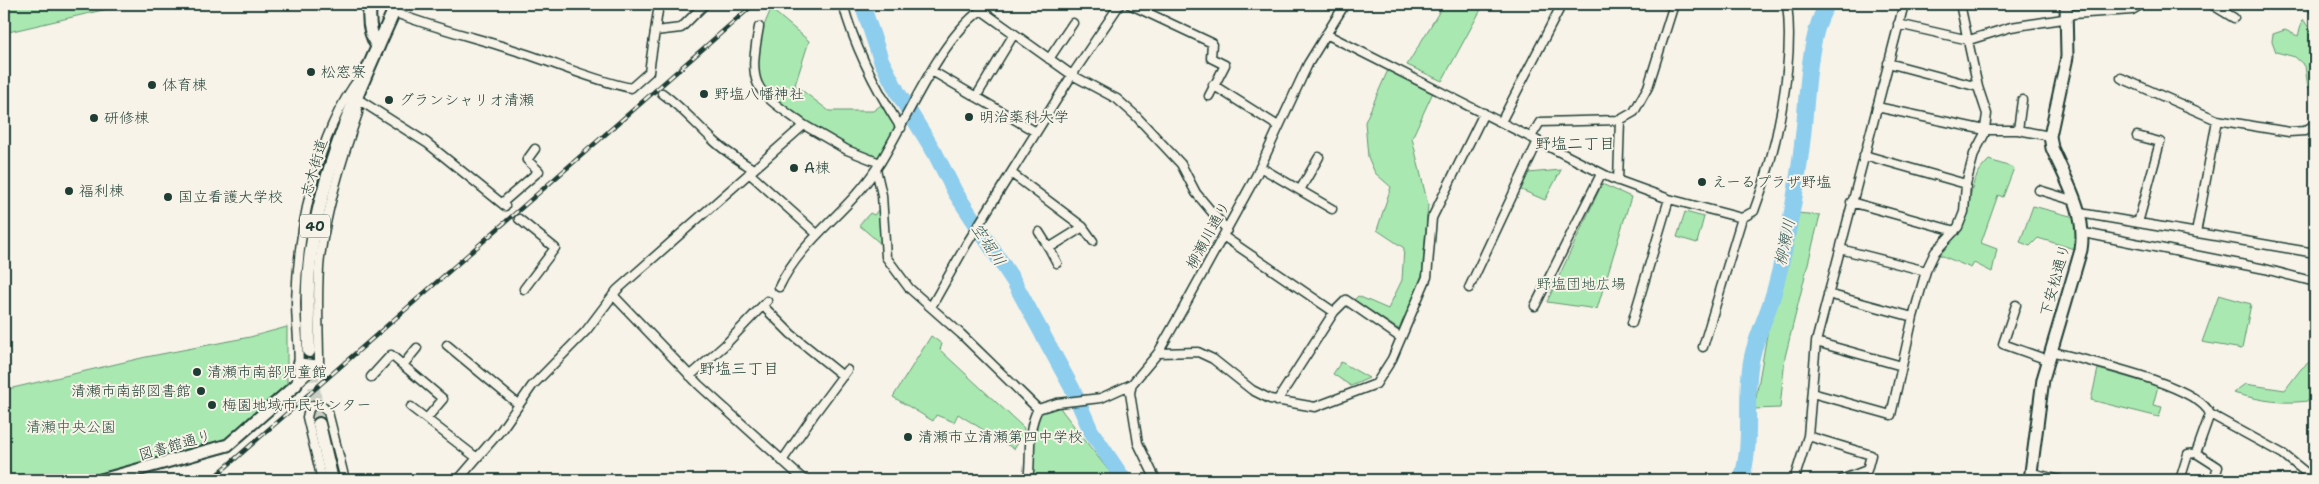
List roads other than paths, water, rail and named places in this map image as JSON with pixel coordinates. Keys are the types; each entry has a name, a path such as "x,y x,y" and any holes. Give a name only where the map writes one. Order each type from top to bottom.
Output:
{"main road":[{"path":"370,4 369,21 371,37 378,47"},
{"name":"志木街道","path":"310,351 308,287 316,220 332,161 394,6"},
{"path":"319,424 332,480"}],"street":[{"path":"394,6 430,27 561,65 602,82 631,88 648,72 659,4"},
{"path":"655,31 681,28 705,4"},
{"path":"843,4 849,25 868,72 902,127"},
{"path":"931,307 967,244 1036,132 1120,4"},
{"path":"1129,4 1212,43 1211,58 1225,65 1208,96"},
{"name":"柳瀬川通り","path":"1132,384 1158,353 1260,167 1308,64 1345,4"},
{"path":"1501,122 1562,4"},
{"path":"1469,288 1535,139 1540,122 1620,120 1634,112 1643,100 1674,4"},
{"path":"1326,34 1601,174 1669,199 1742,218 1749,215 1756,205 1777,130 1790,26 1787,4"},
{"path":"1794,480 1808,436 1816,342 1904,4"},
{"path":"1812,393 1891,415 1913,316 1926,271 1935,252 1955,231 1964,212 1966,184 1974,154 1985,130 1987,114 1978,87 1960,4"},
{"name":"下安松通り","path":"2031,476 2039,402 2049,356 2081,250 2084,233 2080,213 2052,148 2050,136 2068,56 2066,4"},
{"path":"1898,24 1968,40 2012,27 2068,17 2073,14 2132,10 2142,4"},
{"path":"2211,4 2234,18"},
{"path":"779,287 795,258 867,184 902,127 932,71 969,19 984,7 1014,34 1072,76 1117,99 1135,115 1180,164 1196,193 1225,233 1334,312"},
{"path":"1049,59 1073,23"},
{"path":"759,27 754,58 756,82 762,93 804,126 878,166"},
{"path":"976,97 1014,34"},
{"path":"296,385 299,364 296,329 297,293 306,217 325,146 336,118 348,93 371,63"},
{"path":"1888,63 1978,87"},
{"path":"932,71 1036,132"},
{"path":"2121,78 2217,120 2289,132 2305,131 2315,124"},
{"path":"1213,86 1278,126"},
{"path":"662,93 691,116 724,150 751,171 817,234"},
{"path":"356,98 427,143 503,204 538,171 527,160 535,149"},
{"path":"296,385 320,363 318,288 320,258 331,194 358,114 356,98"},
{"path":"2018,130 2022,100"},
{"path":"1877,107 1985,130 2018,130 2050,136"},
{"path":"1158,353 1198,352 1213,359 1252,390 1277,401 1315,407 1376,384 1392,359 1427,277 1432,218 1484,113"},
{"path":"1618,181 1620,120"},
{"path":"2196,233 2217,120"},
{"path":"458,480 502,429 532,386 586,331 615,293 804,126"},
{"path":"2137,136 2160,142 2138,223"},
{"path":"1864,156 1966,184"},
{"path":"1300,190 1319,157"},
{"path":"878,166 886,256 909,288 1038,409"},
{"path":"1260,167 1332,209"},
{"path":"1011,173 1083,227 1093,241"},
{"path":"1536,306 1601,174"},
{"path":"2039,190 2075,201"},
{"path":"1632,323 1669,199"},
{"path":"1851,202 1955,231"},
{"path":"2080,213 2315,253"},
{"path":"1703,347 1742,218"},
{"path":"518,219 555,248 524,290"},
{"path":"1049,248 1083,227"},
{"path":"1039,232 1057,263"},
{"path":"2084,233 2237,263 2315,282"},
{"path":"1840,249 1926,271"},
{"path":"615,293 690,376 804,480"},
{"path":"1828,294 1913,316"},
{"path":"1277,401 1334,312 1346,300 1401,338"},
{"path":"690,376 725,345 765,303 791,334 845,373 782,461"},
{"path":"2016,306 2003,344 2150,378 2172,387 2204,405 2210,414 2282,454 2314,480"},
{"path":"1816,342 1902,366"},
{"path":"447,345 518,404"},
{"path":"403,365 417,348"},
{"path":"371,377 391,355 443,400 426,418"},
{"path":"299,364 317,366"},
{"path":"1028,480 1031,462 1030,432 1033,418 1038,409 1058,403 1101,398 1132,384"},
{"path":"1132,384 1130,393 1138,443 1156,480"},
{"name":"図書館通り","path":"107,480 228,445 296,385"},
{"path":"322,480 307,417 313,405 321,405 328,412 345,480"},
{"path":"412,407 477,458"},
{"path":"2196,454 2210,414"},
{"path":"1808,436 1871,455 1867,470 1841,480"},
{"path":"2180,480 2188,454 2196,454 2218,467 2214,480"},
{"path":"2031,476 2060,480"}],"waterway":[{"name":"空堀川","path":"862,4 881,60 898,93 935,153 955,192 1013,280 1072,388 1091,431 1124,480"},
{"name":"柳瀬川","path":"1741,480 1747,453 1750,368 1757,339 1768,311 1784,254 1798,175 1812,49 1821,16 1828,4"}],"tunnel":[{"path":"309,351 319,424"}],"railway":[{"path":"211,480 754,4"},
{"path":"2308,4 2315,18"}],"place":[{"name":"松窓寮","path":"311,72"},
{"name":"体育棟","path":"152,85"},
{"name":"野塩八幡神社","path":"704,94"},
{"name":"グランシャリオ清瀬","path":"389,100"},
{"name":"明治薬科大学","path":"969,117"},
{"name":"研修棟","path":"94,118"},
{"name":"A棟","path":"794,168"},
{"name":"えーるプラザ野塩","path":"1702,182"},
{"name":"福利棟","path":"69,191"},
{"name":"国立看護大学校","path":"168,197"},
{"name":"清瀬市南部児童館","path":"197,372"},
{"name":"清瀬市南部図書館","path":"201,391"},
{"name":"梅園地域市民センター","path":"212,405"},
{"name":"清瀬市立清瀬第四中学校","path":"908,437"}],"district":[{"name":"野塩二丁目","path":"1575,143"},
{"name":"野塩三丁目","path":"739,368"}],"park label":[{"name":"野塩団地広場","path":"1581,284"},
{"name":"清瀬中央公園","path":"71,427"}]}
